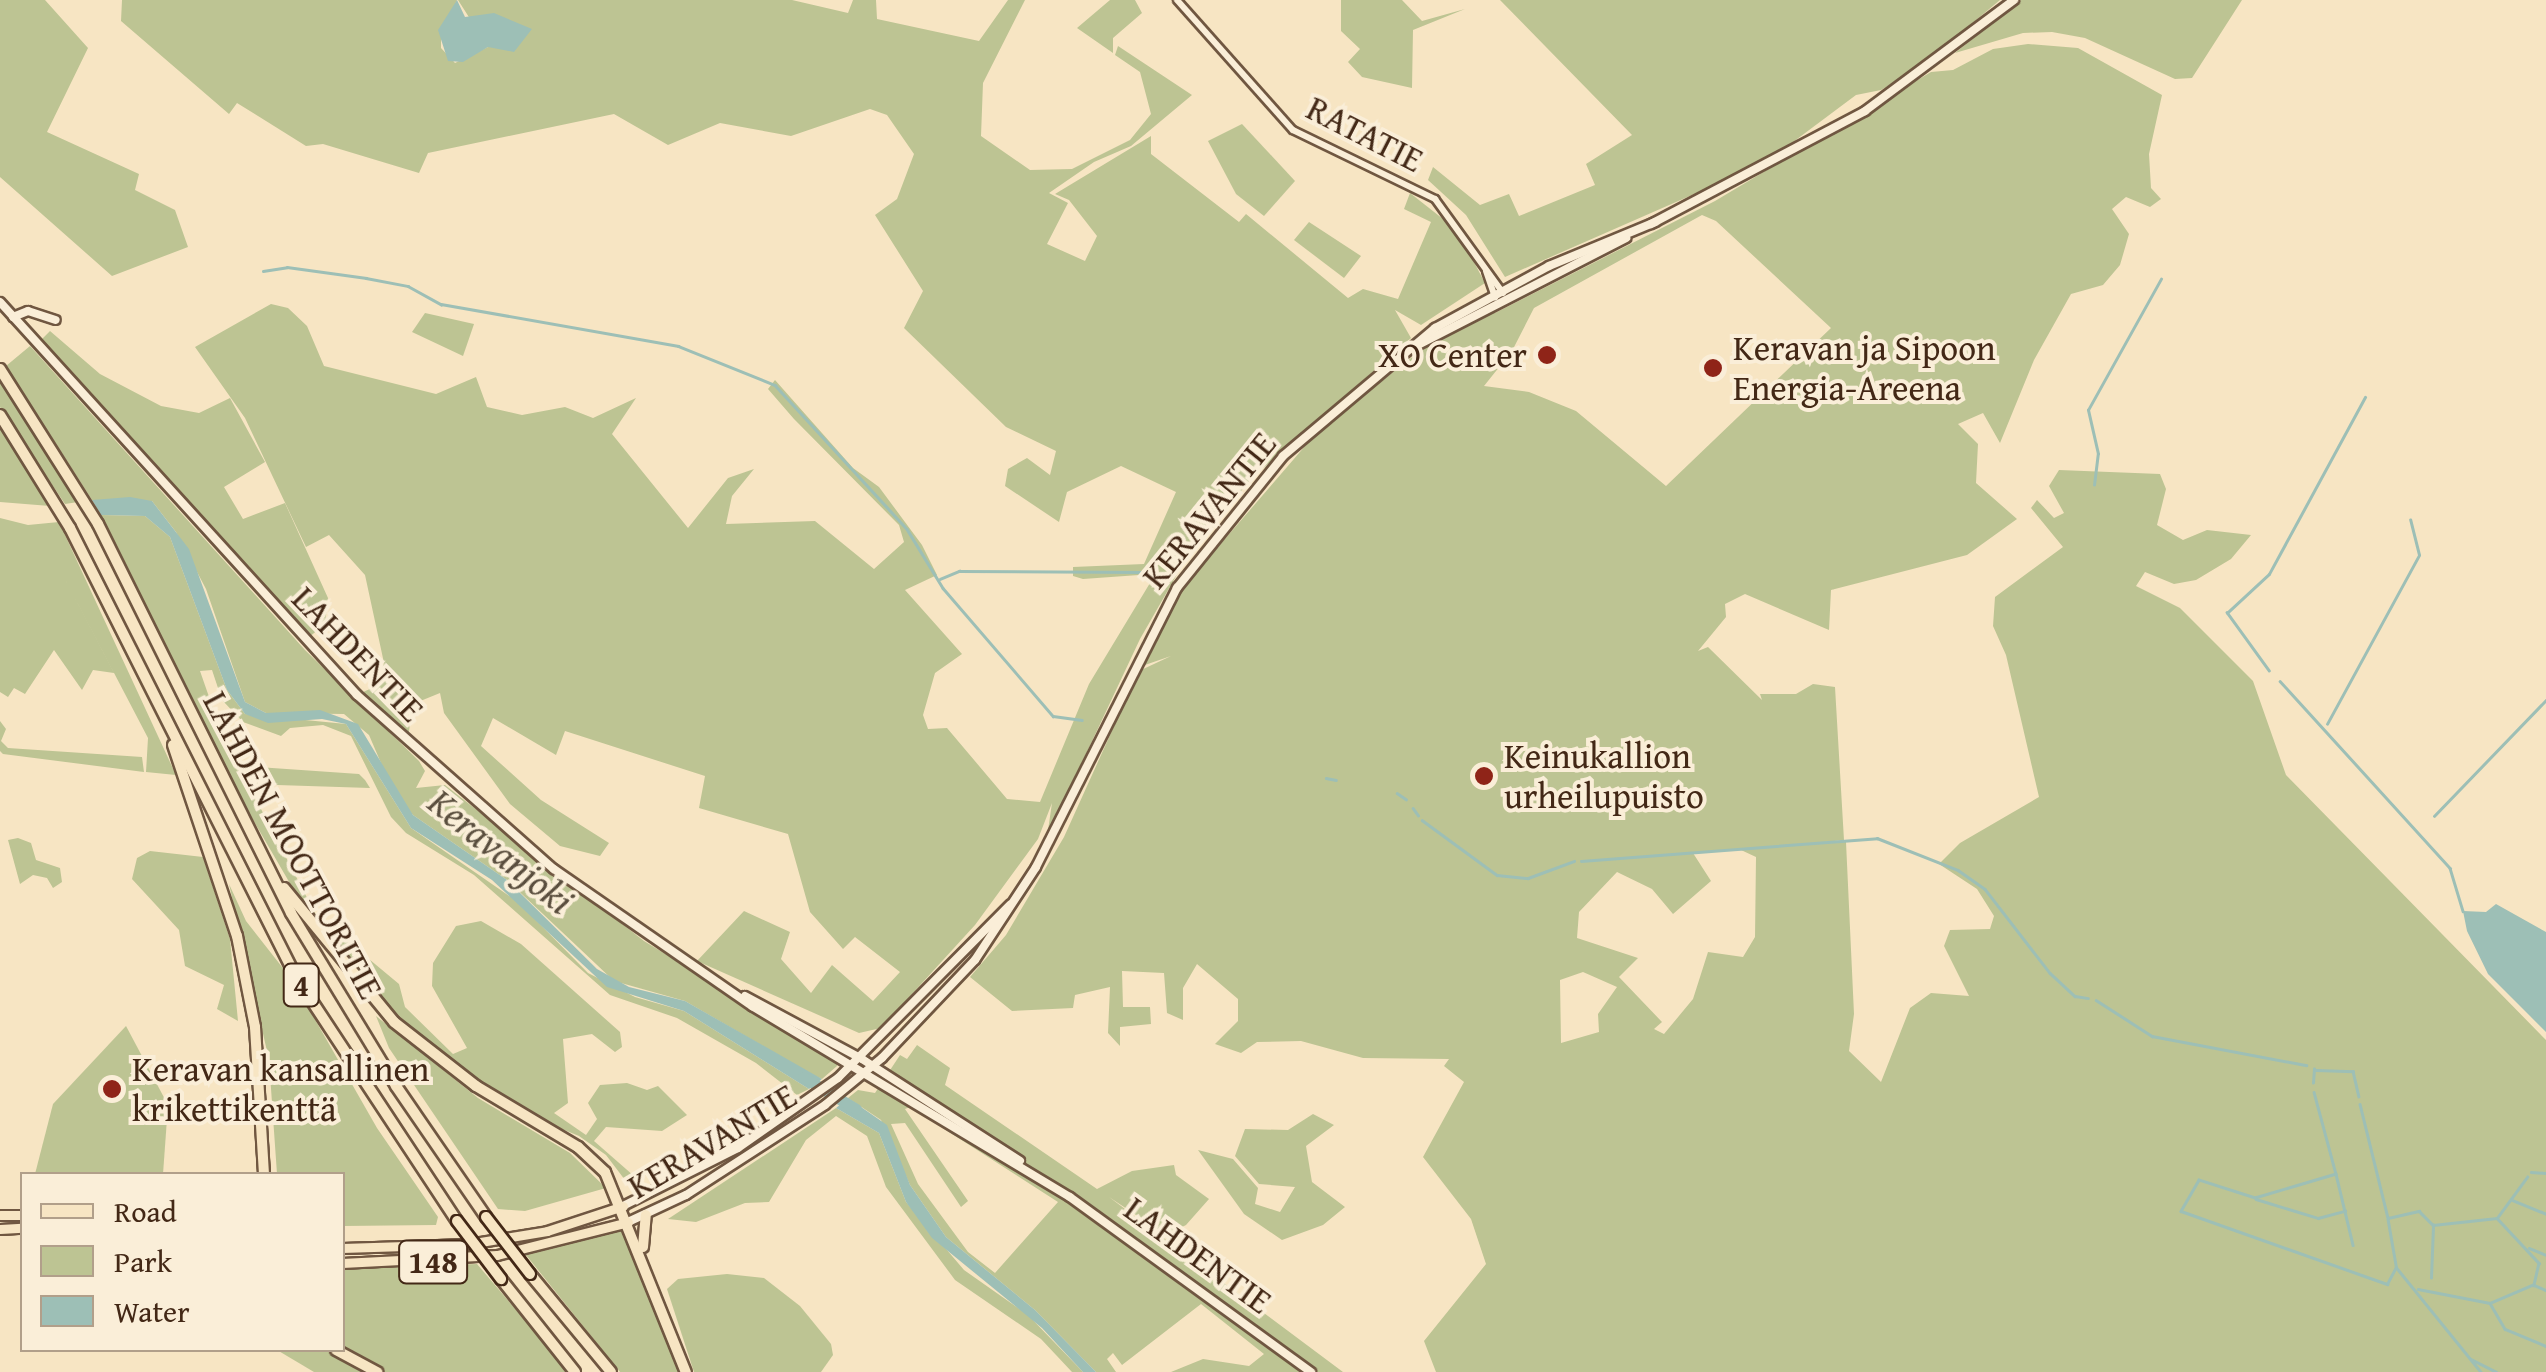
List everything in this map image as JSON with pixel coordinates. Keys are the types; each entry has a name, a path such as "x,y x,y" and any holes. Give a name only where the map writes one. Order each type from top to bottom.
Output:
{"highway":[{"name":"LAHDEN MOOTTORITIE","path":"0,368 98,524 257,850 364,1036 486,1217 610,1372"},
{"name":"LAHDEN MOOTTORITIE","path":"0,414 70,528 296,977 457,1221 575,1372"},
{"path":"171,734 237,936 255,1026 264,1172"},
{"path":"257,850 326,945 394,1022 486,1094 590,1156 623,1206 686,1372"},
{"path":"645,1263 641,1230 646,1215"},
{"path":"340,1352 378,1372"}],"main road":[{"name":"KERAVANTIE","path":"345,1263 497,1255 628,1222 646,1215 825,1105 873,1067 975,960 1019,895 1133,664 1185,576 1283,456 1404,353 1500,296 1656,222 1866,111 2014,0"},
{"name":"LAHDENTIE","path":"0,302 292,628 420,756 554,869 726,988 1051,1186"},
{"path":"12,317 28,312 56,320"},
{"name":"KERAVANTIE","path":"345,1248 468,1244 546,1230 623,1206 703,1169 862,1060 1019,895"},
{"name":"LAHDENTIE","path":"726,988 873,1067 1051,1186 1312,1372"}],"street":[{"name":"RATATIE","path":"1177,0 1294,130 1426,192 1449,212 1500,296"}],"green space":[{"path":"0,0 45,0 88,48 47,132 139,174 135,190 175,210 188,247 112,276 0,177"},
{"path":"122,0 457,0 441,35 441,48 455,63 488,47 458,0 792,0 848,13 853,0 876,0 877,19 979,41 1008,0 1025,0 983,83 981,136 1030,170 1072,169 1130,140 1151,114 1140,72 1115,55 1118,46 1192,95 1131,146 1094,162 1049,193 1068,203 1047,244 1085,261 1097,236 1069,200 1055,194 1151,136 1151,154 1239,222 1246,214 1348,298 1363,289 1398,299 1431,222 1404,209 1410,193 1457,230 1485,283 1421,325 1395,310 1411,338 1250,480 1179,571 1140,639 1047,837 1052,803 1038,839 975,925 881,1028 859,1033 697,961 744,911 790,932 781,959 811,993 832,965 873,1001 900,972 855,937 843,949 810,912 788,834 699,808 705,776 565,731 556,755 493,718 481,746 541,800 609,843 600,856 560,846 510,804 444,713 440,693 413,704 408,738 361,693 372,688 384,663 365,575 329,535 306,547 245,418 195,347 271,304 288,308 307,326 324,366 436,394 476,377 487,407 522,415 565,407 593,418 636,398 612,434 688,528 728,478 754,469 732,496 726,524 815,521 874,569 904,542 899,525 768,389 775,380 853,468 879,487 922,545 937,575 905,590 962,654 935,673 923,715 928,729 947,728 1007,799 1040,802 1089,684 1150,583 1139,575 1083,579 1073,576 1073,567 1144,564 1176,492 1121,466 1067,492 1059,522 1005,486 1008,469 1027,458 1050,475 1056,451 1006,427 904,328 923,291 875,215 897,199 914,154 887,115 870,109 791,136 720,123 668,145 614,114 428,153 419,173 323,144 306,146 237,103 229,114 121,21"},
{"path":"1110,0 1135,0 1142,13 1113,38 1113,53 1077,28"},
{"path":"1341,0 1402,0 1422,21 1465,9 1413,30 1412,88 1362,77 1348,62 1360,49 1341,31"},
{"path":"1500,0 2000,0 1921,66 1881,90 1856,95 1765,163 1505,277 1466,215 1428,180 1433,167 1480,205 1509,194 1519,216 1595,185 1586,164 1632,135"},
{"path":"2021,0 2242,0 2192,78 2175,79 2085,38 2052,32 2023,33 1955,53"},
{"path":"2028,44 2078,48 2162,95 2149,154 2151,188 2161,199 2150,207 2126,197 2112,209 2129,234 2120,265 2103,285 2071,294 2034,360 2000,443 1983,413 1958,424 1978,444 1976,483 2017,519 1967,555 1831,590 1829,630 1745,594 1725,604 1726,617 1698,651 1708,647 1762,700 1760,694 1796,694 1813,684 1835,687 1844,840 1825,842 1846,842 1854,1014 1849,1051 1881,1082 1910,1008 1931,993 1969,996 1944,946 1950,930 1990,929 1994,916 1977,889 1939,864 1960,843 2039,797 2006,655 1993,626 1995,597 2063,547 2031,508 2037,500 2054,518 2064,513 2049,486 2059,470 2160,474 2166,489 2157,525 2183,540 2207,530 2251,535 2231,559 2196,580 2174,584 2145,572 2136,586 2180,608 2253,681 2286,775 2546,1040 2546,1372 1436,1372 1424,1341 1486,1264 1471,1219 1423,1157 1464,1082 1444,1066 1449,1059 1363,1058 1301,1041 1257,1042 1241,1053 1215,1044 1238,1021 1238,999 1197,964 1183,988 1183,1020 1167,1013 1164,973 1122,971 1123,1007 1150,1007 1151,1024 1120,1027 1120,1046 1108,1033 1110,987 1075,995 1073,1008 1012,1011 970,977 1006,935 1064,837 1139,671 1171,656 1142,666 1181,590 1318,431 1425,347 1484,313 1495,313 1715,201 1931,72 1953,70 1993,49","holes":["1702,215 1716,221 1831,328 1666,486 1576,411 1529,392 1484,386 1512,351 1534,308","1741,850 1756,857 1755,937 1743,957 1708,952 1693,999 1664,1034 1654,1029 1662,1022 1619,977 1638,958 1577,938 1579,912 1617,872 1652,889 1673,914 1711,881 1693,853","1583,972 1617,987 1598,1014 1599,1032 1561,1043 1560,980"]},
{"path":"1242,124 1295,181 1264,216 1236,194 1208,141"},
{"path":"1309,222 1361,256 1344,278 1294,240"},
{"path":"425,313 474,324 463,356 412,332"},
{"path":"50,331 100,374 161,406 199,413 230,398 265,462 224,487 243,519 285,503 328,598 325,624 308,638 39,342"},
{"path":"30,346 305,650 419,761 425,771 416,788 445,785 644,941 839,1060 837,1066 822,1079 685,1001 614,981 507,880 413,815 393,791 369,735 344,714 266,713 245,702 206,589 176,532 152,501 92,500 6,366"},
{"path":"0,380 78,502 65,504 0,407"},
{"path":"0,426 16,447 50,506 0,502"},
{"path":"101,515 145,516 170,537 227,690 245,714 346,724 411,828 518,902 588,973 635,997 684,1011 809,1089 797,1095 756,1063 677,1018 610,995 474,875 406,833 391,817 351,736 323,725 290,728 281,736 243,722 222,700 212,670 200,671 222,734 245,766 359,774 365,780 370,788 248,784 316,915 399,984 405,1007 453,1054 467,1048 432,986 433,963 456,926 481,921 521,944 620,1032 622,1047 615,1052 592,1034 563,1039 568,1103 554,1113 586,1135 597,1119 588,1103 600,1085 627,1083 647,1090 658,1086 687,1115 662,1131 606,1127 594,1141 634,1176 625,1180 606,1155 579,1136 533,1117 441,1055 355,976 306,911 249,813"},
{"path":"0,518 28,525 59,522 176,775 146,772 148,738 43,537 114,673 93,670 82,690 54,650 25,694 14,688 8,697 0,692"},
{"path":"0,721 6,729 1,741 8,748 142,757 144,772 3,754 0,751"},
{"path":"18,838 31,843 36,860 60,868 62,882 53,888 47,878 33,875 20,884 8,840"},
{"path":"150,851 203,857 230,939 238,1021 217,1009 224,985 185,966 179,930 132,879 137,858"},
{"path":"229,884 246,921 293,981 377,1128 438,1217 436,1225 345,1226 345,1172 277,1172 269,1060"},
{"path":"376,1016 478,1098 570,1153 606,1188 525,1211 498,1209 389,1048"},
{"name":"Keravan kansallinen krikettikenttä","path":"126,1026 168,1105 163,1172 36,1172 53,1104"},
{"path":"917,1045 950,1068 945,1085 1097,1189 1132,1171 1174,1165 1176,1175 1209,1199 1186,1225 1166,1235 1109,1197 1343,1372 1171,1372 1203,1359 1249,1366 1264,1354 1201,1304 1122,1365 1113,1353 1107,1359 1116,1372 1096,1372 1035,1310 946,1237 910,1185 881,1120 848,1098 858,1090 875,1093 900,1055 907,1059","holes":["910,1107 1058,1202 995,1273 968,1252 918,1184 891,1124 905,1123 961,1207 968,1201 905,1109"]},
{"path":"836,1108 879,1133 906,1202 964,1270 1028,1315 1083,1372 1072,1372 1041,1339 955,1280 886,1187 867,1136 836,1116 806,1140 769,1202 745,1203 696,1222 668,1219"},
{"path":"1313,1114 1334,1125 1306,1146 1312,1182 1345,1207 1323,1225 1282,1240 1244,1214 1198,1150 1233,1159 1258,1188 1255,1204 1280,1212 1295,1187 1259,1184 1235,1156 1245,1129 1288,1130"},
{"path":"626,1230 683,1372 620,1372 526,1255"},
{"path":"477,1264 569,1372 383,1372 345,1350 345,1269"},
{"path":"727,1274 764,1278 800,1306 831,1344 833,1355 821,1372 694,1372 667,1289 678,1279"},
{"path":"280,1352 332,1352 368,1372 314,1372"}],"water":[{"path":"457,0 465,17 494,13 532,29 514,52 488,47 463,62 448,61 438,30"},
{"path":"130,497 152,501 189,549 245,702 266,713 320,710 358,724 413,815 507,880 597,969 629,987 685,1001 822,1079 809,1089 684,1011 607,987 492,880 411,828 346,724 322,719 268,723 245,714 227,690 170,537 145,516 101,515 92,500"},
{"path":"2496,904 2546,932 2546,1032 2488,974 2467,931 2463,911 2486,912"},
{"path":"848,1098 887,1125 910,1185 946,1237 1035,1310 1096,1372 1083,1372 1042,1328 932,1238 906,1202 879,1133 836,1108"}],"waterway":[{"path":"263,271 287,267 366,278 408,286 441,304 678,346 775,385 907,529 943,588 1053,716 1082,720"},
{"path":"2094,485 2098,454 2088,410 2161,279"},
{"path":"2269,671 2227,613 2269,574 2365,397"},
{"path":"2327,724 2419,555 2410,520"},
{"path":"940,579 959,571 1141,572"},
{"path":"2280,681 2450,868 2463,911"},
{"path":"2434,816 2546,700"},
{"path":"1326,778 1336,780"},
{"path":"1397,793 1406,799"},
{"path":"1413,808 1418,815"},
{"path":"1422,820 1497,875 1528,878 1574,861"},
{"path":"1581,861 1877,838 1958,870 1985,889 2050,973 2075,996 2088,998"},
{"path":"2096,1000 2152,1036 2306,1065"},
{"path":"2313,1083 2314,1069"},
{"path":"2316,1070 2353,1071 2359,1096"},
{"name":"Keravanjoki","path":"803,1077 856,1109"},
{"path":"2314,1092 2336,1174 2255,1198 2199,1180 2181,1211 2387,1284 2396,1267 2481,1372"},
{"path":"2360,1104 2388,1218 2419,1211 2433,1225 2497,1218 2527,1177"},
{"path":"2531,1172 2546,1173"},
{"path":"2336,1174 2353,1245"},
{"path":"2256,1199 2318,1218 2345,1211"},
{"path":"2512,1200 2546,1214"},
{"path":"2497,1218 2539,1263 2534,1285 2546,1290"},
{"path":"2388,1219 2396,1265"},
{"path":"2431,1278 2433,1225"},
{"path":"2529,1248 2546,1255"},
{"path":"2490,1303 2532,1285"},
{"path":"2418,1289 2490,1303 2505,1329 2546,1346"},
{"path":"2471,1359 2496,1372"}],"place":[{"name":"XO Center","path":"1547,355"},
{"name":"Keravan ja Sipoon Energia-Areena","path":"1713,368"},
{"name":"Keinukallion urheilupuisto","path":"1484,776"},
{"name":"Keravan kansallinen krikettikenttä","path":"112,1089"}]}
